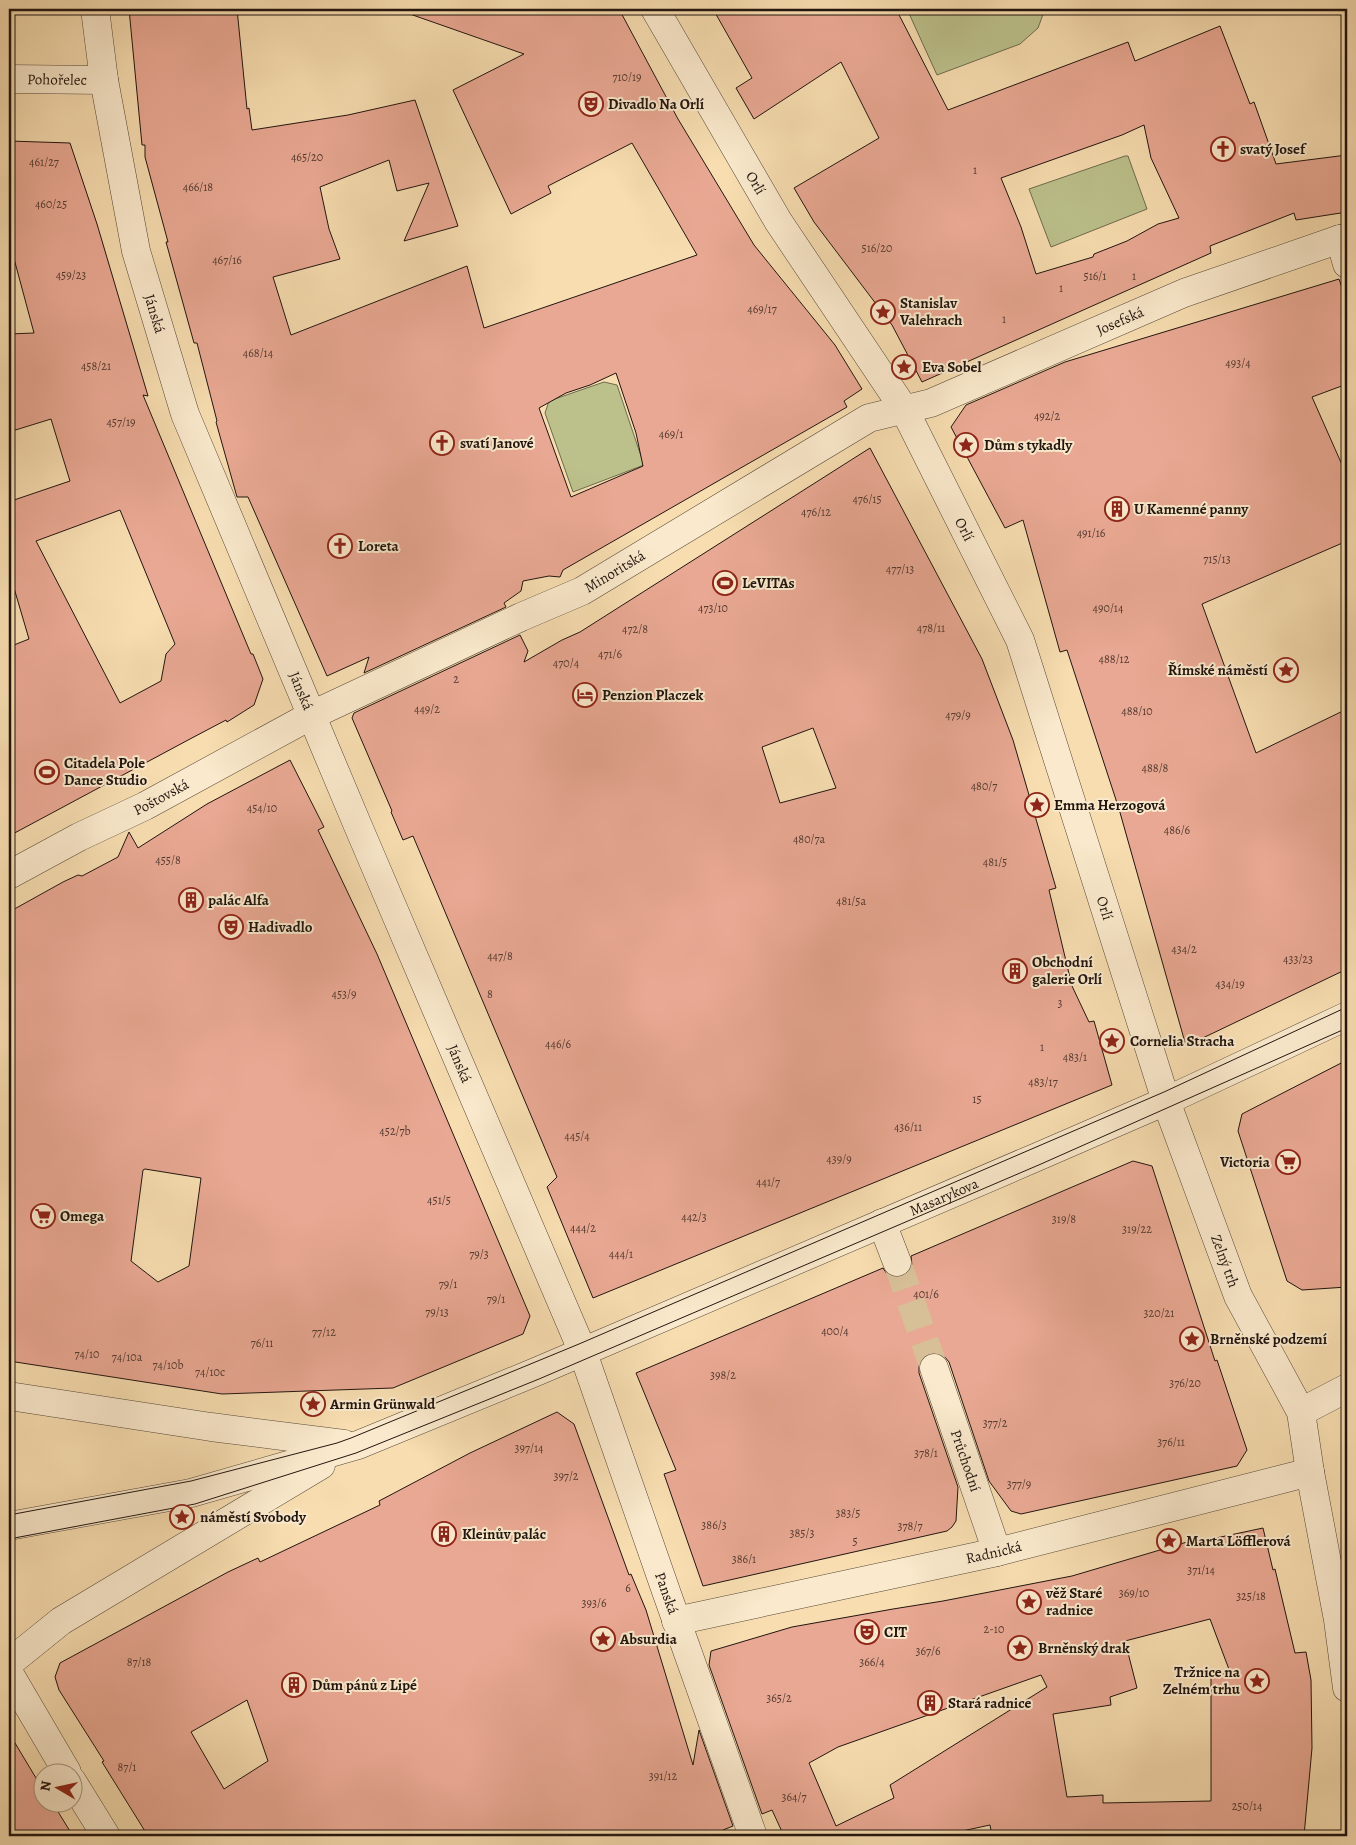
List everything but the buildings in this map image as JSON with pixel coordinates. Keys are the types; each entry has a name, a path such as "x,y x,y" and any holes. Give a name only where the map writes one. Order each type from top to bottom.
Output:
{"street":[{"name":"Jánská","path":"95,9 104,80 136,251 185,414 582,1350"},
{"name":"Orlí","path":"655,9 778,221 904,409 1020,640 1166,1101"},
{"name":"Pohořelec","path":"9,79 104,80"},
{"name":"Josefská","path":"904,409 931,403 1184,293 1345,247"},
{"name":"Minoritská","path":"312,715 521,617 582,591 869,418 904,409"},
{"name":"Poštovská","path":"9,875 78,837 145,806 312,715"},
{"name":"Masarykova","path":"358,1445 538,1371 582,1350 1166,1101 1347,1016"},
{"name":"Zelný trh","path":"1166,1101 1238,1296 1301,1412 1310,1472 1338,1620 1347,1688"},
{"path":"882,1222 897,1262"},
{"name":"Panská","path":"582,1350 753,1836"},
{"name":"Průchodní","path":"934,1368 998,1552"},
{"path":"1301,1412 1347,1388"},
{"path":"9,1396 211,1427 358,1445"},
{"path":"9,1526 191,1493 358,1445"},
{"path":"9,1663 61,1621 358,1445"},
{"name":"Radnická","path":"676,1621 998,1552 1310,1472"},
{"path":"9,1673 61,1762"},
{"path":"82,1798 106,1836"}],"green space":[{"path":"907,9 1045,9 1038,28 1020,44 937,75"},
{"path":"1128,156 1147,209 1051,247 1029,189"},
{"path":"604,382 617,385 644,465 573,492 545,413 549,401"}],"tunnel":[{"path":"897,1262 934,1368"}],"tram line":[{"path":"9,1515 191,1481 351,1438 579,1344 1164,1092 1347,1007"},
{"path":"9,1539 195,1504 356,1453 539,1379 1041,1164 1347,1028"}],"place":[{"name":"Divadlo Na Orlí","path":"591,104"},
{"name":"svatý Josef","path":"1223,149"},
{"name":"Stanislav Valehrach","path":"883,312"},
{"name":"Eva Sobel","path":"904,367"},
{"name":"svatí Janové","path":"442,443"},
{"name":"Dům s tykadly","path":"966,445"},
{"name":"U Kamenné panny","path":"1117,509"},
{"name":"Loreta","path":"340,546"},
{"name":"LeVITAs","path":"725,583"},
{"name":"Římské náměstí","path":"1286,670"},
{"name":"Penzion Placzek","path":"585,695"},
{"name":"Citadela Pole Dance Studio","path":"47,772"},
{"name":"Emma Herzogová","path":"1037,805"},
{"name":"palác Alfa","path":"191,900"},
{"name":"Hadivadlo","path":"231,927"},
{"name":"Obchodní galerie Orlí","path":"1015,971"},
{"name":"Cornelia Stracha","path":"1112,1041"},
{"name":"Victoria","path":"1288,1162"},
{"name":"Omega","path":"43,1216"},
{"name":"Brněnské podzemí","path":"1192,1339"},
{"name":"Armin Grünwald","path":"313,1404"},
{"name":"náměstí Svobody","path":"182,1517"},
{"name":"Kleinův palác","path":"444,1534"},
{"name":"Marta Löfflerová","path":"1169,1541"},
{"name":"věž Staré radnice","path":"1029,1602"},
{"name":"CIT","path":"867,1632"},
{"name":"Absurdia","path":"603,1639"},
{"name":"Brněnský drak","path":"1020,1648"},
{"name":"Tržnice na Zelném trhu","path":"1257,1681"},
{"name":"Dům pánů z Lipé","path":"294,1685"},
{"name":"Stará radnice","path":"930,1703"}]}
